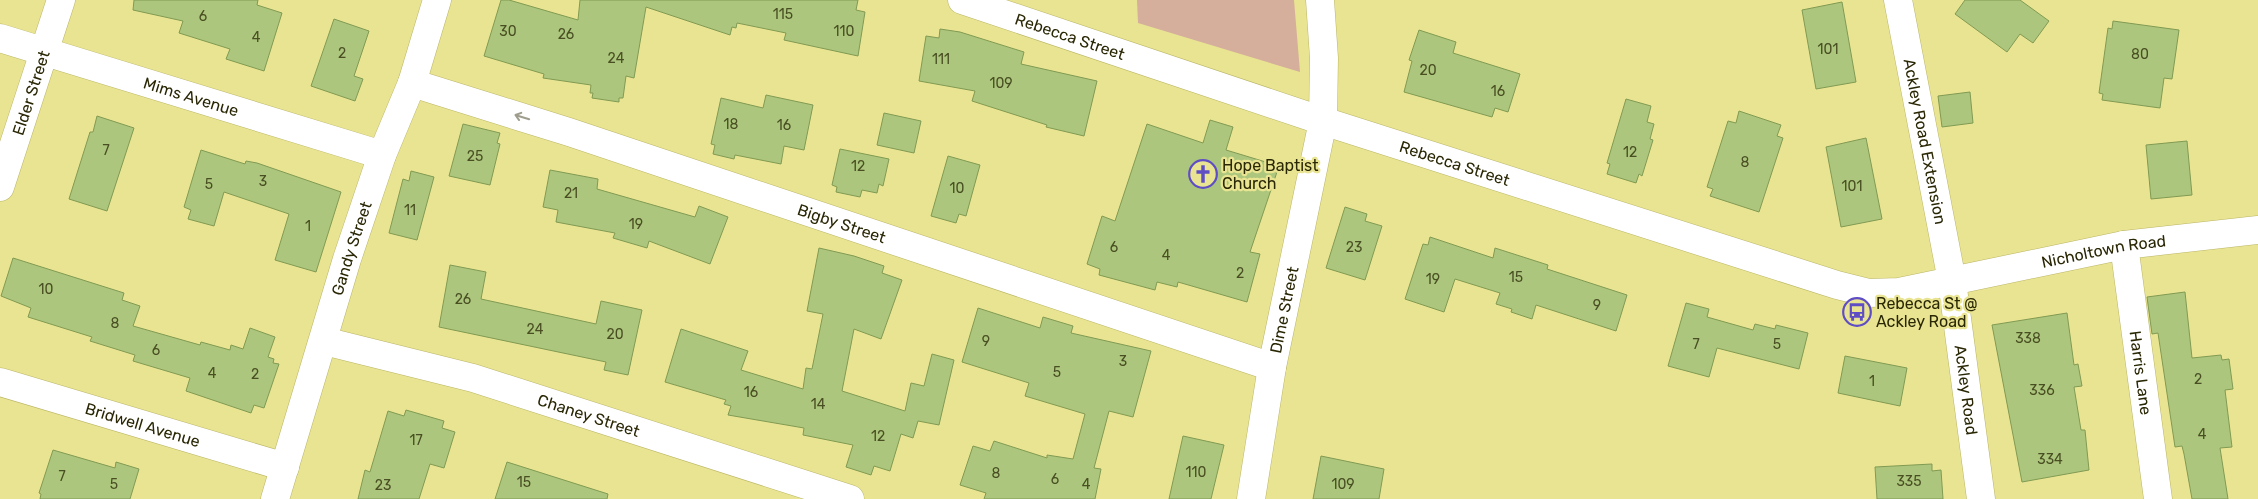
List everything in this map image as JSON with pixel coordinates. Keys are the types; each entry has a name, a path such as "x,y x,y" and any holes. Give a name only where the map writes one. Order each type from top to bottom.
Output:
{"street":[{"name":"Elder Street","path":"0,187 61,0"},
{"name":"Gandy Street","path":"275,499 382,155 412,83 438,0"},
{"name":"Rebecca Street","path":"962,0 1323,120 1837,285 1869,293 1899,292 1952,281"},
{"name":"Dime Street","path":"1251,499 1272,367 1323,120 1324,58 1320,0"},
{"name":"Ackley Road Extension","path":"1898,0 1952,281"},
{"name":"Mims Avenue","path":"0,38 382,155"},
{"name":"Bigby Street","path":"412,83 569,132 1272,367"},
{"name":"Nicholtown Road","path":"1952,281 2124,245 2258,230"},
{"name":"Harris Lane","path":"2124,245 2158,499"},
{"name":"Ackley Road","path":"1952,281 1981,499"},
{"name":"Chaney Street","path":"324,341 473,378 850,499"},
{"name":"Bridwell Avenue","path":"0,382 285,467"}],"shaded area":[{"path":"1137,0 1294,0 1300,72 1138,23"}],"building":[{"path":"134,0 258,0 257,5 282,13 264,71 226,59 230,49 179,33 183,21 133,10"},
{"path":"501,0 509,0 578,20 580,0 858,0 856,10 865,12 858,56 784,40 786,33 737,23 736,28 732,27 730,35 646,7 634,78 626,76 623,98 619,98 619,102 592,98 593,93 590,93 591,85 543,78 544,74 484,56"},
{"path":"1965,0 2020,0 2049,21 2033,43 2020,34 2007,52 1955,14"},
{"path":"1842,2 1856,82 1816,89 1802,10"},
{"path":"334,19 369,31 354,76 363,79 355,101 311,86"},
{"path":"2113,21 2179,30 2172,79 2164,78 2160,108 2102,100 2103,94 2099,93 2108,28 2112,29"},
{"path":"940,29 960,32 1024,52 1021,64 1097,81 1084,136 1046,127 1047,125 972,101 975,91 919,81 926,36 939,38"},
{"path":"1419,30 1456,42 1453,53 1520,74 1508,112 1495,108 1492,117 1404,92 1412,61 1409,60"},
{"path":"1970,92 1973,123 1942,127 1938,96"},
{"path":"766,95 813,105 804,150 784,146 781,164 735,155 734,159 713,154 715,145 711,144 721,98 763,108"},
{"path":"1626,99 1651,106 1647,122 1654,124 1650,139 1653,140 1642,176 1639,174 1636,183 1607,174 1610,164 1607,163"},
{"path":"1739,111 1781,125 1777,136 1783,138 1759,212 1710,196 1713,189 1707,187 1728,121 1736,123"},
{"path":"884,113 921,121 914,153 877,145"},
{"path":"97,116 134,128 107,211 69,199 90,132 93,132"},
{"path":"1210,120 1233,127 1226,150 1279,166 1250,252 1260,254 1247,302 1178,282 1177,287 1157,282 1155,290 1099,275 1100,269 1087,264 1102,216 1115,221 1147,124 1203,143"},
{"path":"463,124 500,133 497,143 500,144 490,185 449,176"},
{"path":"1866,138 1882,219 1841,227 1826,147"},
{"path":"2187,141 2192,195 2151,199 2146,145"},
{"path":"840,149 889,159 883,186 879,184 877,193 862,190 860,197 836,192 837,187 832,185"},
{"path":"201,150 245,164 246,161 257,163 341,192 316,272 275,260 289,214 224,192 214,226 188,219 191,210 184,207"},
{"path":"948,156 980,165 966,216 959,214 956,223 931,216"},
{"path":"550,170 598,179 597,189 695,217 699,206 728,217 710,264 649,241 647,248 613,238 615,233 556,222 558,210 543,207"},
{"path":"411,171 434,177 417,240 389,233 403,179 409,181"},
{"path":"1345,207 1367,214 1365,221 1382,226 1365,280 1326,268"},
{"path":"1430,237 1493,258 1495,248 1548,265 1547,269 1627,295 1616,331 1536,305 1532,319 1511,312 1512,309 1496,304 1500,293 1455,279 1444,312 1405,299 1423,244 1428,245"},
{"path":"819,248 854,256 884,266 882,273 902,280 881,339 854,329 842,391 905,411 911,383 924,386 932,354 954,360 939,425 918,421 913,438 901,434 890,471 874,466 871,475 846,467 853,445 803,435 804,428 728,415 731,406 724,404 726,400 665,382 681,329 748,351 741,370 803,389 806,368 812,369 823,314 807,311"},
{"path":"13,258 124,293 122,300 140,306 133,326 200,345 201,342 230,350 231,345 243,349 250,328 275,337 268,357 274,359 273,363 279,364 264,408 254,405 251,413 186,391 190,378 133,361 135,355 90,341 92,337 28,317 31,308 1,296"},
{"path":"450,265 486,272 481,299 596,324 601,301 642,310 628,375 604,370 606,362 439,327"},
{"path":"2185,292 2192,358 2221,355 2222,360 2229,359 2233,389 2225,390 2232,447 2220,448 2228,499 2192,499 2182,446 2175,447 2158,333 2152,334 2147,297"},
{"path":"1686,303 1709,309 1707,317 1753,330 1755,324 1775,329 1776,325 1808,333 1799,369 1717,348 1709,377 1668,366"},
{"path":"978,308 1040,328 1043,317 1073,326 1071,333 1151,351 1133,417 1109,411 1094,468 1101,469 1095,499 984,499 986,493 960,485 973,446 990,451 994,441 1047,458 1047,455 1073,459 1085,414 1025,396 1029,383 962,362"},
{"path":"2067,313 2074,365 2078,364 2082,386 2074,387 2081,430 2085,430 2089,470 2022,482 1992,325"},
{"path":"1845,356 1907,368 1900,406 1838,393"},
{"path":"406,410 444,421 442,428 455,432 444,468 430,464 419,499 358,499 365,470 370,472 388,411 404,416"},
{"path":"1183,436 1224,445 1211,499 1169,499"},
{"path":"53,450 115,468 116,462 139,469 130,499 40,499 41,494 39,493"},
{"path":"1321,456 1384,469 1379,499 1313,499"},
{"path":"507,462 608,494 607,499 495,499"},
{"path":"1932,464 1932,471 1941,470 1943,499 1877,499 1875,467"}],"place":[{"name":"Hope Baptist Church","path":"1203,174"},
{"name":"Rebecca St @ Ackley Road","path":"1857,312"}]}
